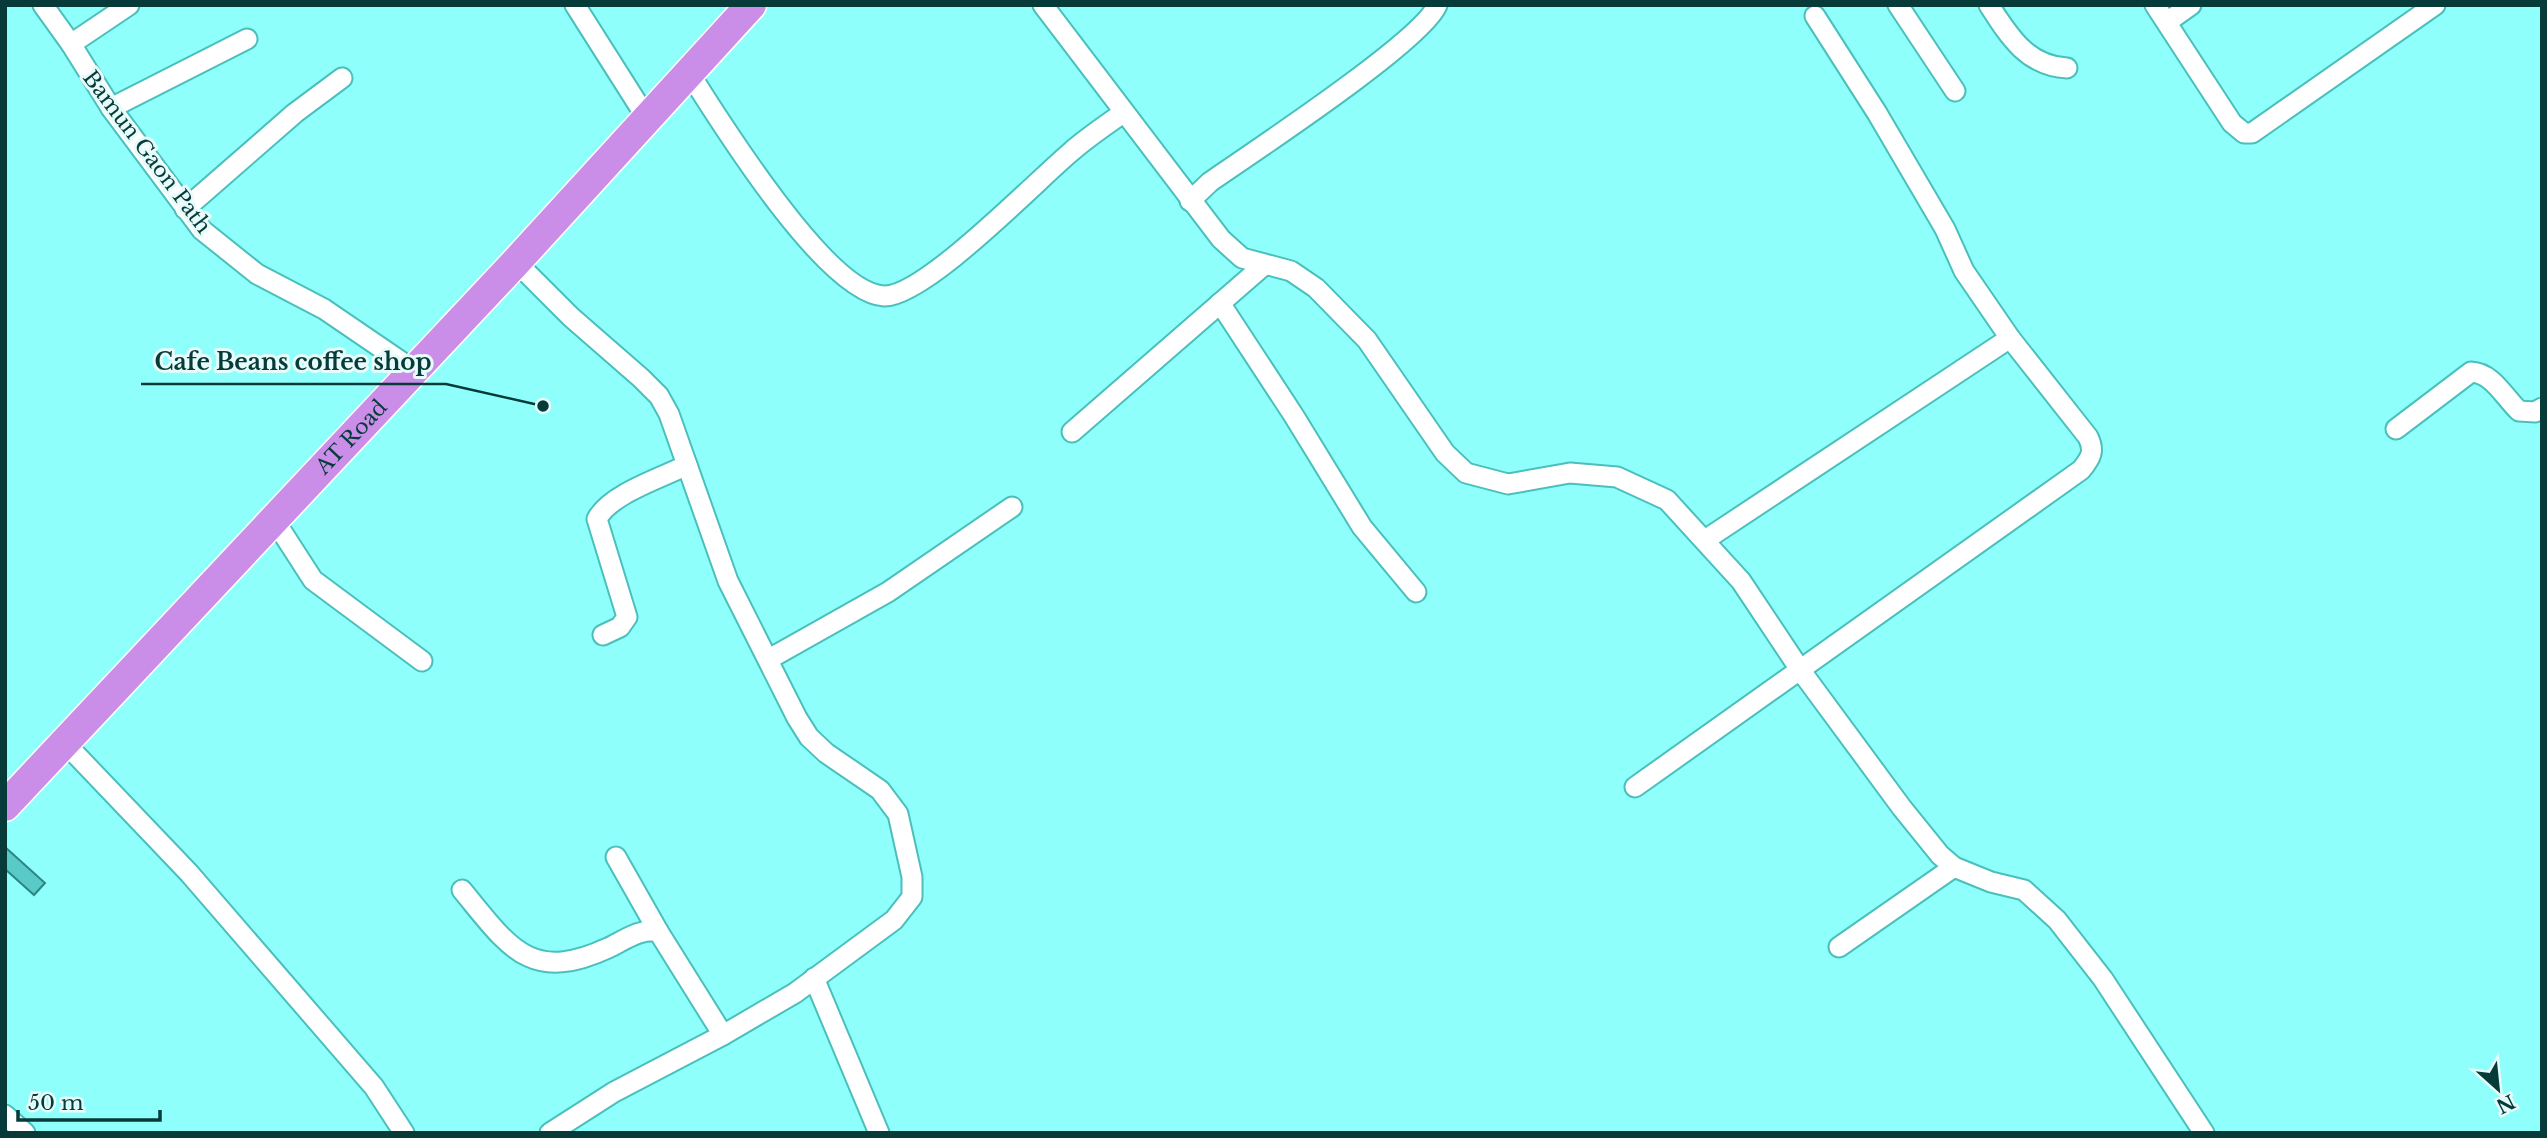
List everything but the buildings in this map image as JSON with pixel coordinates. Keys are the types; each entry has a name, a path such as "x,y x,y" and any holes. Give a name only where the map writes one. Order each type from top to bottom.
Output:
{"highway":[{"name":"AT Road","path":"5,806 412,369 516,262 751,5"}],"street":[{"name":"Bamun Gaon Path","path":"43,5 111,108 185,209 218,244 257,274 324,309 412,369"},
{"path":"71,44 129,5"},
{"path":"575,5 646,117"},
{"path":"1043,5 1221,239 1242,258 1291,271 1316,288 1367,340 1445,453 1466,473 1508,484 1570,473 1617,477 1667,500 1741,581 1801,671 1902,808 1954,867 1991,882 2024,890 2057,920 2103,979 2204,1133"},
{"path":"1190,201 1210,182 1357,78 1426,22 1437,5"},
{"path":"1898,5 1955,92"},
{"path":"1989,5 2022,50 2049,67 2067,68"},
{"path":"2155,5 2232,123 2244,134 2252,134 2435,5"},
{"path":"2166,23 2191,5"},
{"path":"1635,788 2081,470 2090,459 2093,447 2010,338 1964,271 1945,229 1884,124 1815,16"},
{"path":"111,108 247,39"},
{"path":"688,71 740,153 829,265 848,282 884,296 905,290 953,258 1072,150 1124,113"},
{"path":"185,209 295,113 342,78"},
{"path":"516,262 571,317 659,396 669,414 728,581 809,737 826,753 880,790 898,814 912,877 912,897 894,920 795,993 723,1035 614,1092 550,1133"},
{"path":"1072,432 1264,266"},
{"path":"1220,303 1362,527 1416,592"},
{"path":"1705,540 2010,338"},
{"path":"2396,429 2471,372 2482,373 2490,378 2519,411 2535,412 2542,408"},
{"path":"603,635 620,626 627,617 597,519 603,509 615,500 687,465"},
{"path":"769,659 888,592 1012,507"},
{"path":"273,518 313,580 422,662"},
{"path":"64,742 198,883 374,1087 404,1133"},
{"path":"615,857 723,1035"},
{"path":"1839,947 1954,867"},
{"path":"462,890 517,950 529,958 549,964 591,956 636,933 658,931"},
{"path":"814,978 879,1133"},
{"path":"5,1115 25,1133"}],"place":[{"name":"Cafe Beans coffee shop","path":"543,406"}]}
